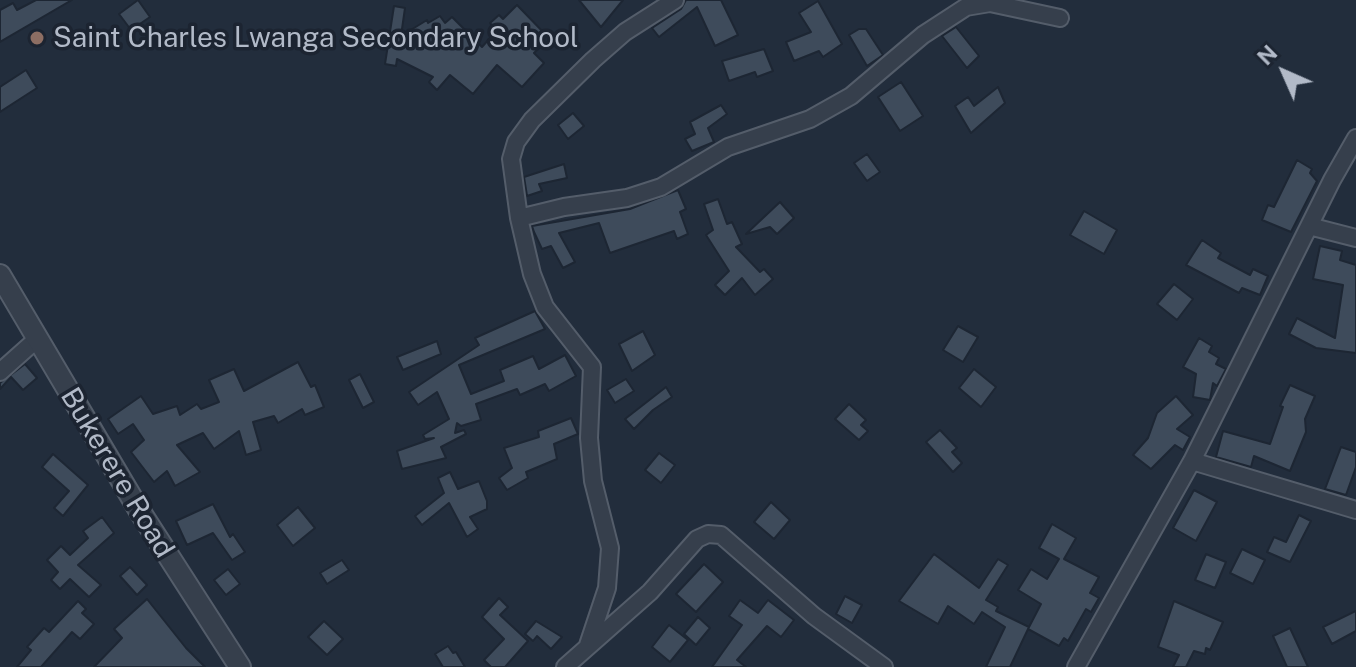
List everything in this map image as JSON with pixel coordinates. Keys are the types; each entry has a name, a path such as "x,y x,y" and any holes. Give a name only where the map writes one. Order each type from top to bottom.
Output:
{"street":[{"path":"588,645 607,588 610,548 593,481 589,438 592,367 545,307 532,274 519,218 511,159 516,142 532,120 625,32 675,0"},
{"path":"519,218 564,207 627,198 661,187 728,147 810,119 851,96 923,35 966,7 990,3 1060,18"},
{"path":"1076,667 1192,461 1356,138"},
{"path":"1309,226 1356,238"},
{"name":"Bukerere Road","path":"0,275 139,510 240,667"},
{"path":"0,372 37,339"},
{"path":"1192,461 1356,510"},
{"path":"565,667 650,592 697,539 708,534 721,535 814,616 884,667"}],"building":[{"path":"36,0 72,0 0,42 0,10 13,3 17,10"},
{"path":"138,0 150,17 131,30 119,14"},
{"path":"579,0 623,0 601,27"},
{"path":"686,0 721,0 738,35 715,46 697,7 659,37 652,28 681,9"},
{"path":"818,1 842,44 823,57 819,51 794,61 786,42 811,32 799,13"},
{"path":"517,5 545,34 536,43 540,47 534,53 544,63 522,87 497,65 473,94 450,75 437,90 429,82 433,77 397,59 396,66 385,64 394,6 405,8 401,36 427,20 428,23 440,16 445,23 452,17 482,47 497,30 490,23 499,15 503,19"},
{"path":"956,27 979,56 967,68 942,36"},
{"path":"866,29 883,55 867,66 849,35"},
{"path":"764,49 773,71 757,77 755,72 729,81 722,61"},
{"path":"26,70 37,88 0,112 0,87"},
{"path":"901,82 923,116 900,131 878,97"},
{"path":"998,87 1005,103 971,133 955,106 968,97 974,106"},
{"path":"721,105 727,114 708,128 714,142 692,151 685,139 695,134 690,122"},
{"path":"573,113 584,126 568,139 558,125"},
{"path":"867,154 880,172 867,181 854,163"},
{"path":"1297,160 1312,169 1310,173 1317,181 1291,232 1262,220 1268,205 1274,207"},
{"path":"564,164 567,178 539,184 542,191 527,196 524,177"},
{"path":"678,190 686,209 680,212 688,234 677,239 674,231 610,253 599,223 559,233 575,262 563,268 551,246 542,249 532,226 630,209"},
{"path":"718,199 727,224 732,222 742,244 736,247 760,272 764,269 773,279 755,295 742,278 725,295 715,285 729,271 706,235 713,230 704,204"},
{"path":"780,202 794,218 777,234 770,227 746,234"},
{"path":"1084,211 1117,230 1104,254 1070,235"},
{"path":"1202,240 1221,253 1218,258 1250,275 1253,269 1268,276 1260,295 1242,288 1239,293 1186,265"},
{"path":"1320,246 1342,251 1340,260 1356,265 1356,353 1316,348 1289,334 1297,318 1335,338 1343,285 1313,279"},
{"path":"1174,284 1193,299 1177,320 1157,304"},
{"path":"535,311 545,329 459,365 471,394 504,381 500,370 533,356 539,369 565,355 576,376 549,391 545,384 520,395 517,389 476,404 481,420 461,426 457,423 455,433 464,430 466,434 441,447 446,458 402,469 397,451 434,438 425,439 423,435 449,419 437,392 418,405 409,392 479,345 475,338"},
{"path":"958,326 978,337 963,362 943,350"},
{"path":"643,331 655,355 632,371 619,344"},
{"path":"1199,338 1212,346 1209,352 1219,358 1216,364 1226,369 1217,386 1213,383 1210,400 1193,397 1196,374 1183,367"},
{"path":"437,341 441,354 403,370 397,357"},
{"path":"298,362 311,387 315,385 324,407 305,415 302,409 278,423 274,416 253,422 261,450 246,455 239,431 214,449 203,433 177,445 200,472 175,486 167,471 154,482 131,452 144,440 133,424 118,434 108,419 141,396 153,414 177,406 180,415 197,404 201,409 219,402 209,380 234,369 244,391"},
{"path":"25,364 37,378 23,390 11,377 0,389 0,383"},
{"path":"974,369 996,387 981,407 959,388"},
{"path":"360,374 374,402 363,408 349,380"},
{"path":"626,379 634,391 615,403 607,390"},
{"path":"1290,385 1315,396 1305,419 1306,432 1290,471 1254,456 1251,467 1216,457 1223,431 1270,444 1283,407 1280,406"},
{"path":"666,387 672,397 634,429 625,419"},
{"path":"1176,396 1193,415 1177,429 1190,437 1183,450 1175,445 1151,469 1133,455 1148,438 1157,413"},
{"path":"849,404 866,420 861,425 868,431 859,440 835,419"},
{"path":"571,418 578,434 554,444 557,459 526,472 528,478 507,490 499,478 512,468 504,448 539,437 538,431"},
{"path":"940,430 957,448 952,452 962,463 953,472 926,442"},
{"path":"1341,447 1356,452 1356,467 1346,495 1325,489"},
{"path":"659,453 675,465 661,483 645,470"},
{"path":"53,454 88,485 63,516 54,508 69,491 42,467"},
{"path":"450,472 458,489 479,481 487,501 487,509 470,517 478,529 467,537 449,503 422,525 415,516 444,493 438,478"},
{"path":"1194,490 1217,502 1196,541 1173,528"},
{"path":"771,502 790,520 774,539 754,522"},
{"path":"213,504 230,537 233,534 245,552 232,560 213,533 187,545 176,521"},
{"path":"298,507 315,528 293,546 277,525"},
{"path":"1299,515 1311,521 1290,562 1267,552 1274,537 1286,542"},
{"path":"102,517 114,533 78,565 101,585 89,597 70,579 60,589 51,580 58,572 47,560 61,546 70,555 88,538 83,531"},
{"path":"1052,524 1076,538 1064,559 1099,577 1090,593 1099,598 1091,612 1086,609 1068,641 1064,638 1059,646 1028,629 1041,604 1018,590 1031,569 1047,579 1059,559 1039,548"},
{"path":"1242,549 1265,560 1253,584 1230,573"},
{"path":"934,554 979,588 998,559 1008,565 986,600 998,607 996,611 1029,627 1010,667 986,667 1005,627 982,612 974,624 948,606 938,624 899,601"},
{"path":"1206,554 1226,562 1215,588 1195,580"},
{"path":"342,560 349,570 327,584 320,573"},
{"path":"704,564 723,582 696,612 676,594"},
{"path":"130,567 147,585 137,595 120,576"},
{"path":"228,569 240,584 226,595 214,580"},
{"path":"845,596 862,605 852,623 836,614"},
{"path":"499,598 508,607 500,615 528,641 505,667 491,667 484,660 504,639 482,617"},
{"path":"147,599 205,667 94,667 122,638 114,629"},
{"path":"740,600 758,613 768,600 794,620 781,637 767,626 737,660 746,667 712,667 742,625 729,616"},
{"path":"78,601 86,609 82,613 94,624 80,639 72,632 41,667 17,667 31,650 27,647 44,628 49,632"},
{"path":"1174,601 1223,622 1210,650 1206,648 1205,654 1194,651 1186,667 1173,667 1179,655 1158,647"},
{"path":"1356,611 1356,631 1332,644 1323,627"},
{"path":"698,617 710,628 696,645 684,634"},
{"path":"324,621 343,639 327,655 308,637"},
{"path":"536,621 562,637 551,649 537,636 533,641 525,634"},
{"path":"669,625 688,640 670,662 652,647"},
{"path":"1290,628 1308,667 1287,667 1273,636"},
{"path":"448,646 453,653 456,652 465,667 443,667 435,654"}],"place":[{"name":"Saint Charles Lwanga Secondary School","path":"37,38"}]}
